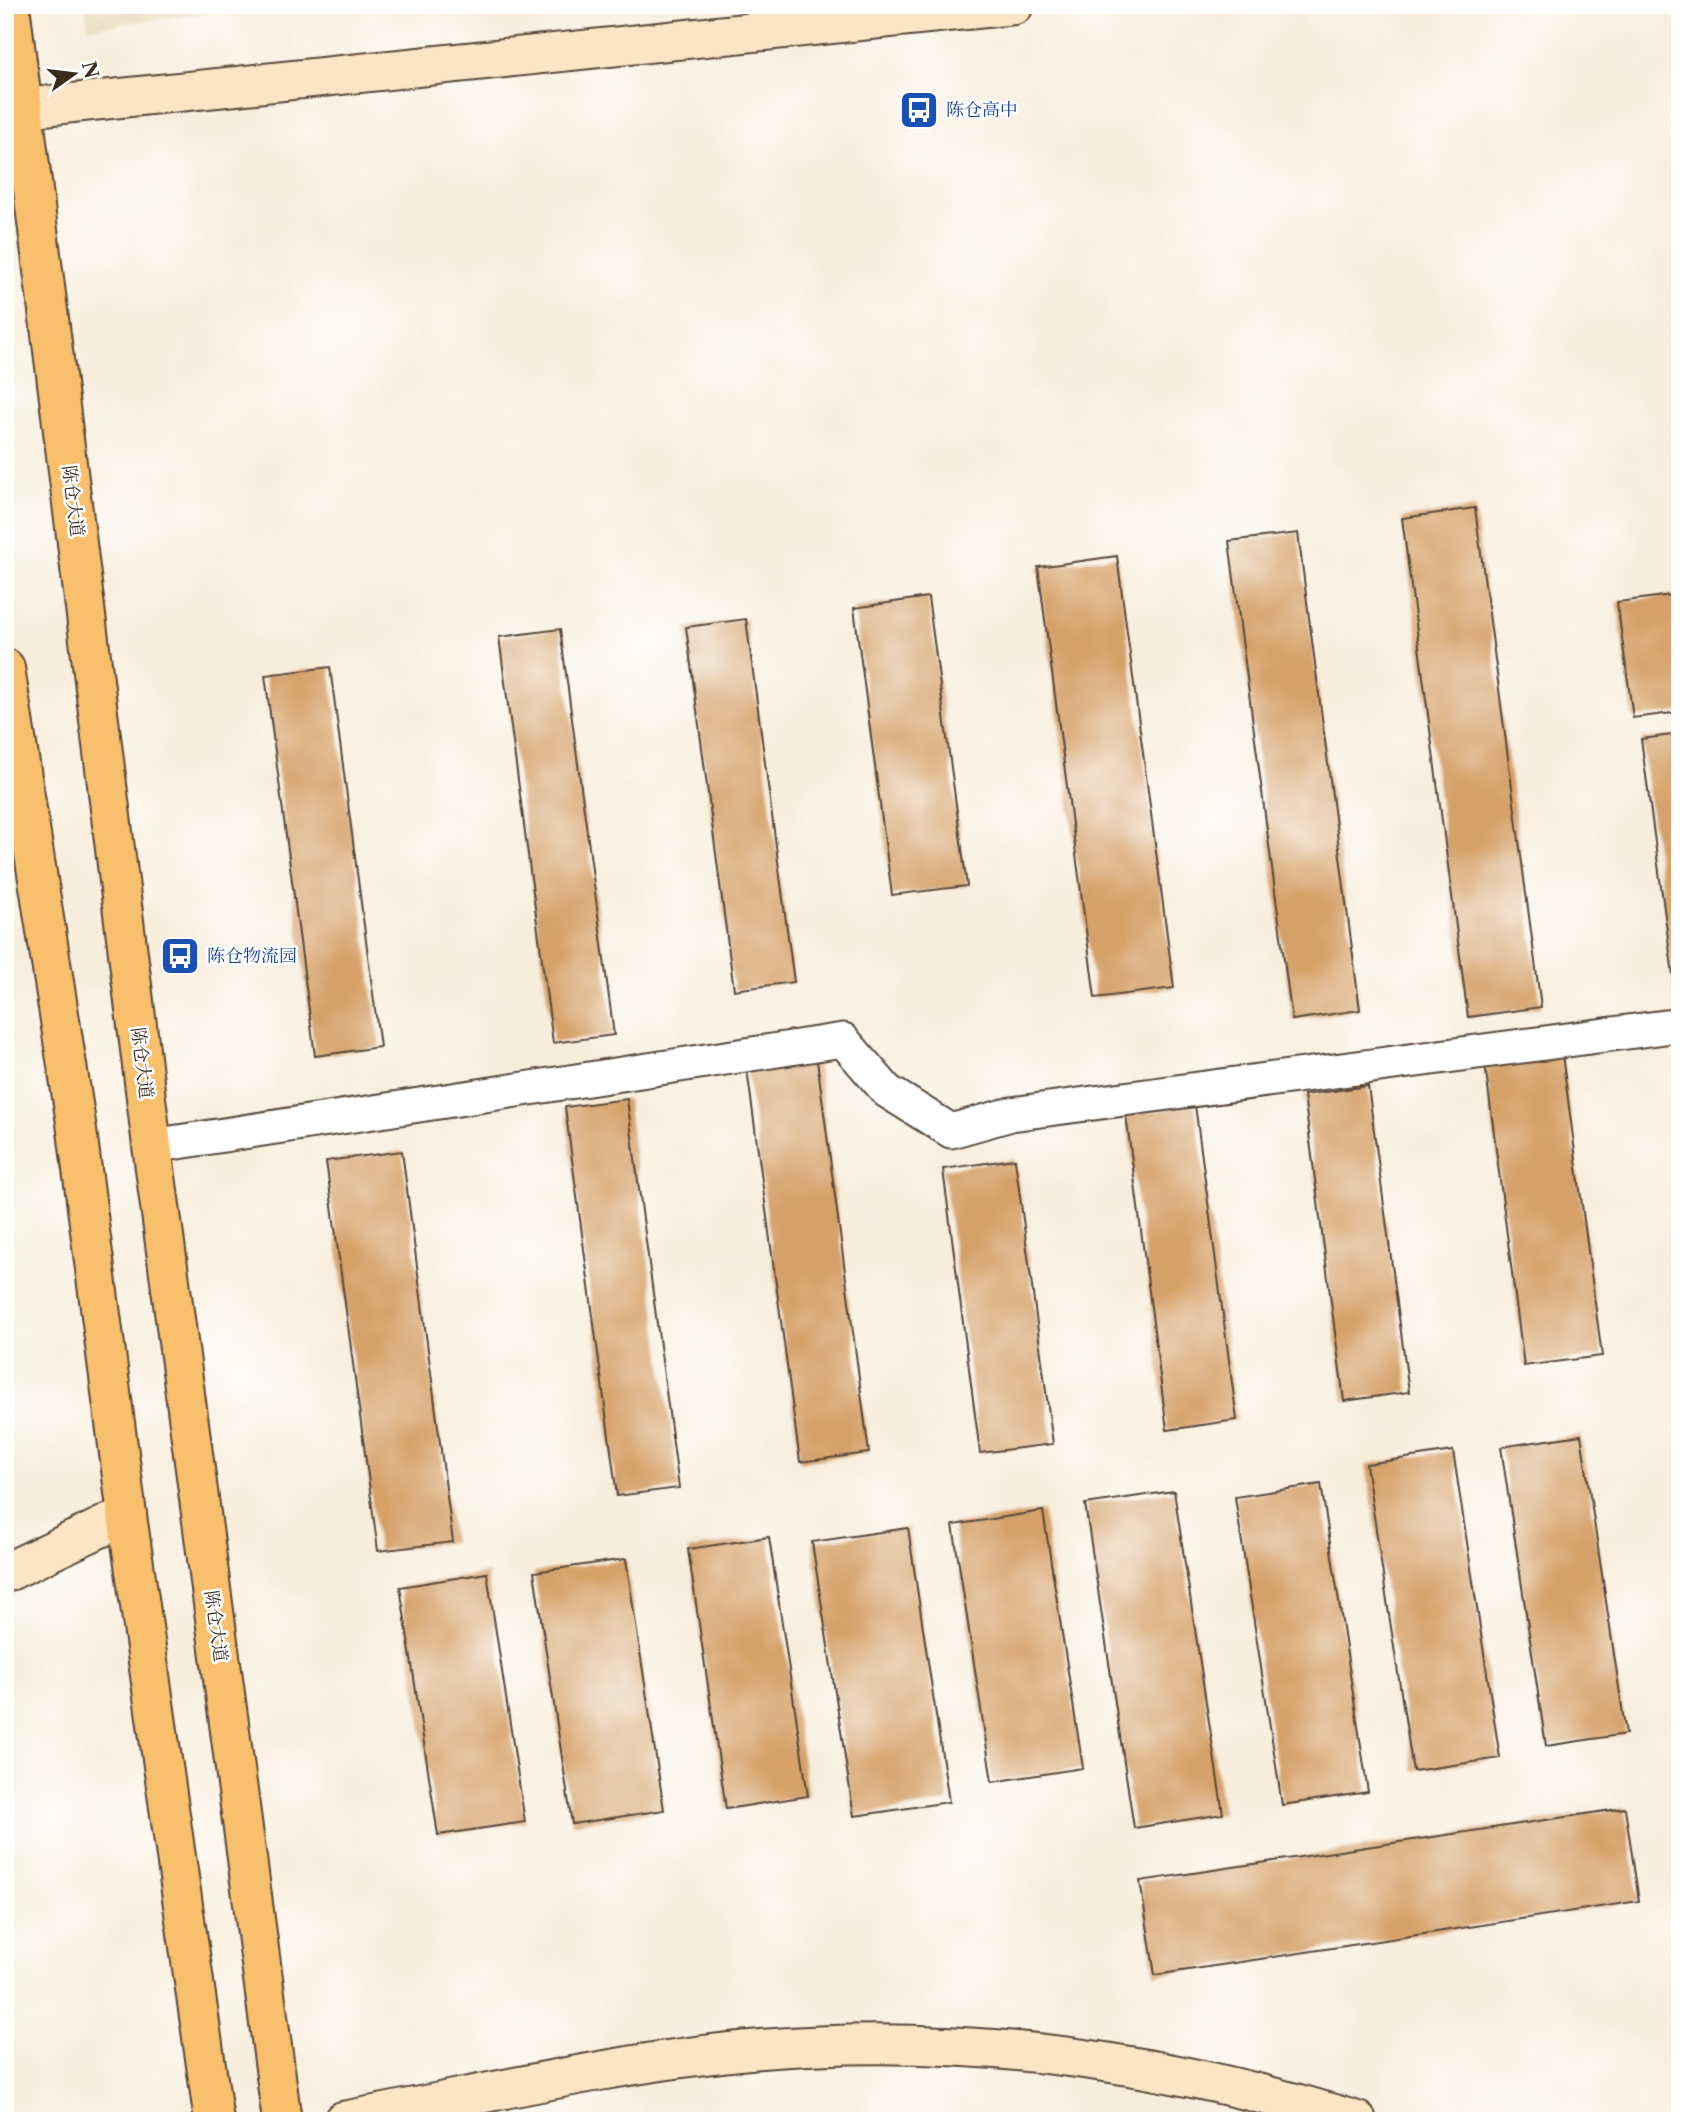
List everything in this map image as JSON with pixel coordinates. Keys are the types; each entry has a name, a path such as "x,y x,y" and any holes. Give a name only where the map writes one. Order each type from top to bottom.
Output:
{"main road":[{"name":"陈仓大道","path":"10,5 15,109 282,2121"},
{"path":"5,668 76,1123 127,1515 214,2121"}],"street":[{"path":"15,109 1014,5"},
{"path":"152,1146 843,1040 887,1091 951,1132 1011,1114 1680,1025"},
{"path":"5,1573 127,1515"},
{"path":"343,2121 677,2058 762,2049 846,2045 956,2046 1101,2060 1193,2076 1285,2099 1357,2121"}],"shaded area":[{"path":"85,5 271,5 88,28"}],"building":[{"path":"1475,508 1541,1007 1468,1017 1402,518"},
{"path":"1298,533 1360,1010 1292,1020 1229,541"},
{"path":"1117,556 1174,988 1095,998 1038,567"},
{"path":"1680,594 1680,712 1633,718 1617,602"},
{"path":"928,597 967,886 892,895 854,608"},
{"path":"746,619 794,982 734,990 686,627"},
{"path":"560,629 614,1035 553,1043 499,637"},
{"path":"330,667 380,1047 315,1056 265,675"},
{"path":"1680,734 1680,996 1676,997 1641,739"},
{"path":"1562,1054 1602,1356 1524,1366 1485,1064"},
{"path":"817,1060 869,1453 800,1462 747,1069"},
{"path":"1368,1086 1409,1392 1344,1401 1304,1095"},
{"path":"627,1099 679,1488 617,1496 565,1107"},
{"path":"1195,1105 1237,1420 1167,1430 1126,1115"},
{"path":"402,1151 453,1542 378,1551 326,1161"},
{"path":"1015,1159 1053,1444 980,1453 943,1169"},
{"path":"1581,1435 1626,1734 1546,1746 1501,1447"},
{"path":"1453,1451 1500,1758 1413,1771 1366,1464"},
{"path":"1321,1484 1368,1792 1282,1805 1235,1497"},
{"path":"1174,1491 1223,1814 1134,1828 1085,1504"},
{"path":"1043,1511 1083,1768 992,1782 953,1525"},
{"path":"908,1528 949,1802 854,1816 812,1542"},
{"path":"769,1537 808,1796 726,1809 688,1549"},
{"path":"626,1559 664,1810 572,1824 534,1572"},
{"path":"487,1573 525,1822 438,1835 400,1587"},
{"path":"1625,1808 1639,1901 1155,1975 1140,1881"}],"place":[{"name":"陈仓高中","path":"919,110"},
{"name":"陈仓物流园","path":"180,956"}]}
